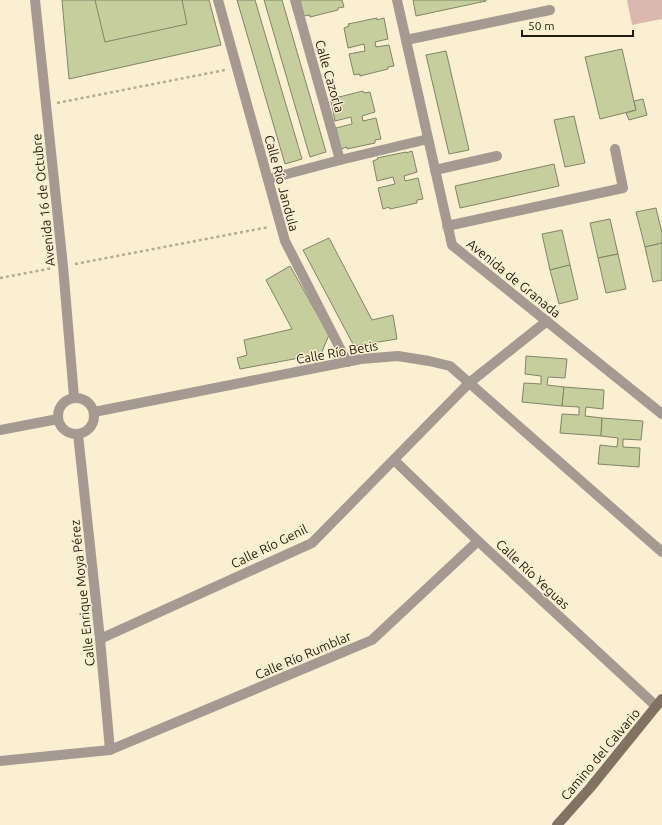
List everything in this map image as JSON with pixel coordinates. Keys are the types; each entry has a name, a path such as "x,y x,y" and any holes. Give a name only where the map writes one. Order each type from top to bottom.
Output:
{"street":[{"name":"Avenida 16 de Octubre","path":"36,0 63,266 74,398"},
{"name":"Calle Río Jandula","path":"218,0 285,241 347,362"},
{"name":"Calle Cazorla","path":"295,0 340,160"},
{"name":"Avenida de Granada","path":"397,0 452,245 662,414"},
{"path":"406,40 550,10"},
{"path":"268,179 428,139"},
{"path":"447,226 622,188 615,149"},
{"path":"435,170 497,156"},
{"name":"Calle Río Genil","path":"100,639 312,543 469,383 547,321"},
{"name":"Calle Río Betis","path":"94,412 361,359 398,356 450,366 662,552"},
{"path":"74,398 84,400 89,403 94,412 92,424 84,432 78,434 65,430 61,426 58,419 60,407 63,402 68,399 74,398"},
{"path":"0,430 58,419"},
{"name":"Calle Enrique Moya Pérez","path":"78,434 100,639 110,750"},
{"name":"Calle Río Yeguas","path":"394,460 478,541 659,702"},
{"name":"Calle Río Rumblar","path":"0,760 110,750 372,640 478,541"},
{"name":"Camino del Calvario","path":"557,825 590,788 659,702"}],"path":[{"path":"46,105 237,67"},
{"path":"0,278 281,225"}],"shaded area":[{"path":"627,0 662,0 662,19 632,25"}],"building":[{"path":"62,0 209,0 221,45 69,79"},
{"path":"95,0 182,0 187,24 105,42"},
{"path":"237,0 255,0 302,159 285,164"},
{"path":"264,0 282,0 326,152 310,157"},
{"path":"300,0 342,0 344,7 310,17 310,15 304,16"},
{"path":"413,0 486,0 486,1 416,16"},
{"path":"377,18 377,20 384,18 388,39 375,42 376,47 389,45 394,66 360,76 360,74 354,75 349,54 365,51 364,44 348,48 344,28 349,26 348,24"},
{"path":"622,49 636,110 600,119 585,57"},
{"path":"446,51 469,150 449,154 426,55"},
{"path":"363,91 364,93 370,92 375,112 362,116 363,121 376,118 381,139 375,140 375,143 341,149 336,128 352,124 351,117 335,121 331,101 336,99 335,98"},
{"path":"643,99 647,115 629,120 626,113 636,110 634,101"},
{"path":"574,116 585,163 565,167 554,120"},
{"path":"412,151 417,172 404,176 405,181 418,178 423,199 417,200 417,203 390,209 389,207 383,209 378,188 395,184 393,177 377,181 373,161 378,159 377,158"},
{"path":"554,164 559,186 460,208 455,186"},
{"path":"656,208 662,233 662,243 645,247 636,212"},
{"path":"610,219 618,254 598,258 590,223"},
{"path":"562,230 570,265 550,270 542,234"},
{"path":"329,238 372,320 393,315 397,339 354,346 303,250"},
{"path":"662,243 662,280 653,282 645,247"},
{"path":"618,254 626,289 606,293 598,258"},
{"path":"570,265 578,299 559,304 550,270"},
{"path":"290,266 329,335 321,354 240,369 237,358 247,355 244,340 292,329 266,280"},
{"path":"526,356 567,359 565,378 548,377 547,385 564,387 562,406 522,402 524,383 541,384 541,376 525,374"},
{"path":"564,387 604,390 603,409 586,407 585,416 602,418 601,436 560,433 562,414 579,415 579,407 562,406"},
{"path":"602,418 643,421 641,440 623,439 623,447 640,448 639,467 598,464 600,445 617,447 618,438 601,436"}]}
